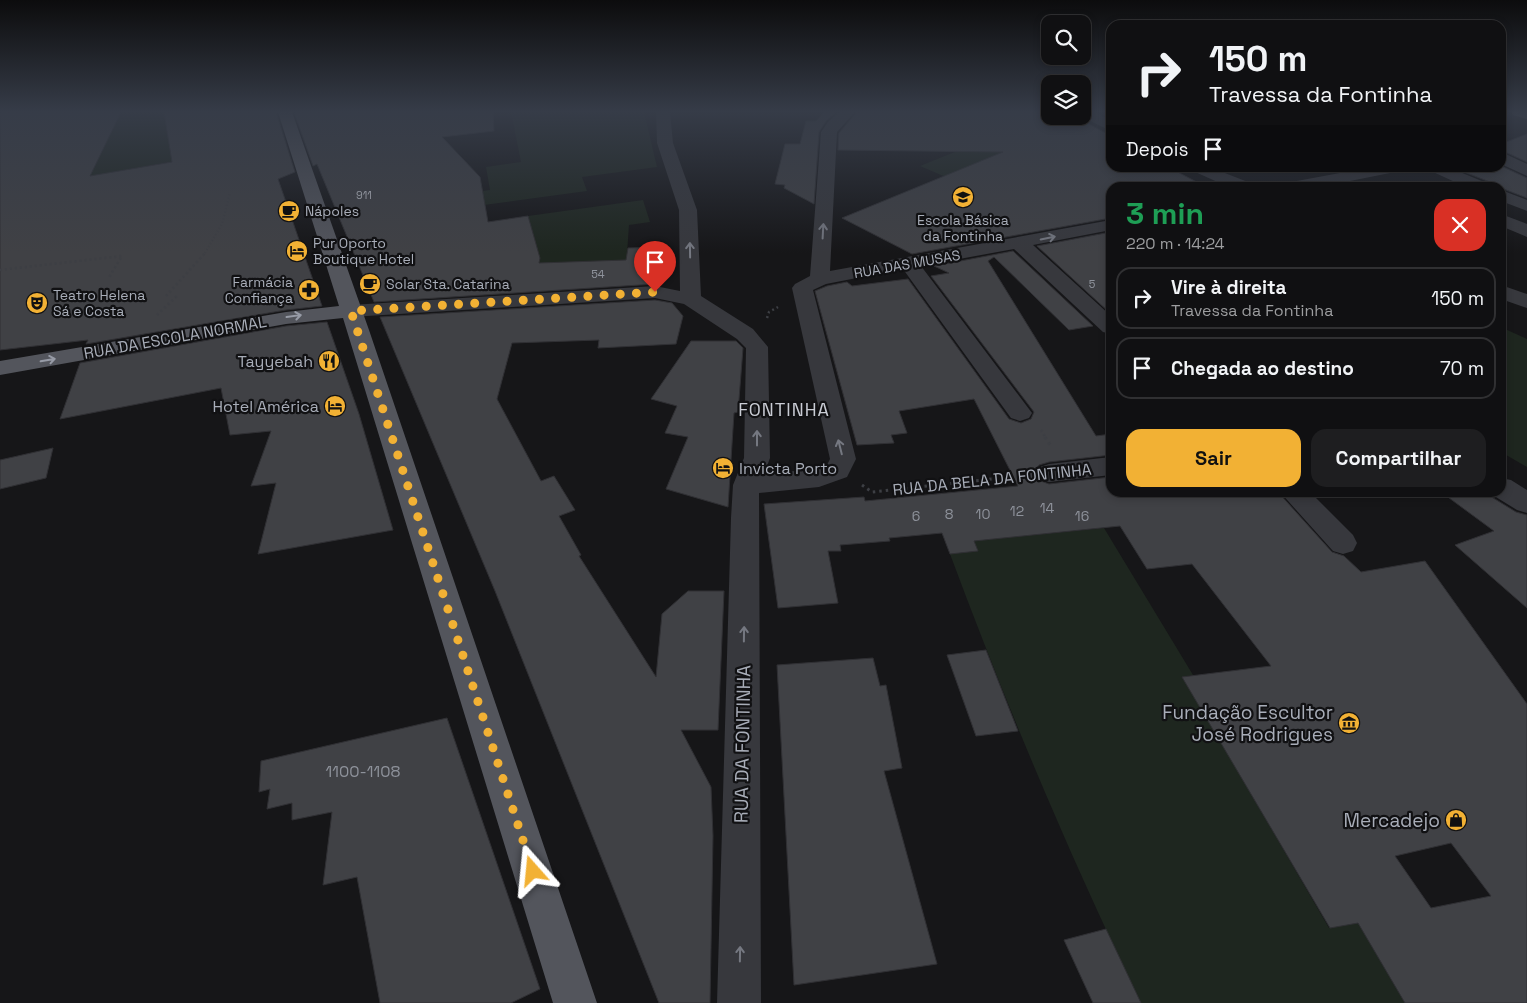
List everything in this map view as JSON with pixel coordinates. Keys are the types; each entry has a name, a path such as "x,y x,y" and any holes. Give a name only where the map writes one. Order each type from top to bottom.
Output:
{"main road":[{"path":"304,159 351,311 575,1003"},
{"name":"RUA DA ESCOLA NORMAL","path":"0,368 286,318 351,311"}],"street":[{"path":"670,159 688,210 691,299"},
{"path":"351,311 655,292 691,299 745,334 757,347 757,458 746,485 819,478 838,471 843,459 802,288 820,279 827,159"},
{"path":"1506,160 1527,171"},
{"path":"1209,172 1233,182"},
{"path":"1317,182 1369,172"},
{"path":"1446,172 1469,182"},
{"path":"1506,197 1527,206"},
{"path":"1506,221 1527,231"},
{"name":"RUA DAS MUSAS","path":"820,279 1106,226"},
{"path":"1019,243 1106,322"},
{"path":"909,264 1020,413"},
{"path":"1506,293 1527,302"},
{"name":"RUA DA BELA DA FONTINHA","path":"1057,472 1106,467"},
{"name":"RUA DA FONTINHA","path":"740,1003 746,485"},
{"path":"1506,490 1527,503"},
{"path":"1298,497 1343,543"}],"path":[{"path":"166,296 193,269 218,233 226,218 230,193"},
{"path":"0,270 122,256 108,279"},
{"path":"155,316 178,295"},
{"path":"1020,413 1044,432 1057,472"},
{"name":"RUA DA BELA DA FONTINHA","path":"872,492 1057,472"}],"shaded area":[{"path":"86,159 188,159 91,176 0,176"},
{"path":"520,159 655,159 657,167 582,177 587,191 418,214 417,199 490,190 486,167 521,162"},
{"path":"938,159 1008,159 955,181 920,166"},
{"path":"643,200 650,222 629,225 627,254 631,260 539,264 497,245 528,216"},
{"path":"1506,329 1527,339 1527,467 1506,455"},
{"path":"1104,528 1193,675 1183,677 1329,928 1358,923 1405,1003 1141,1003 1089,893 1040,781 950,554 978,551 974,541"}],"building":[{"path":"0,159 98,159 90,176 172,162 171,159 291,159 295,172 278,179 322,306 286,310 86,344 88,340 0,350"},
{"path":"310,159 463,159 480,177 488,222 528,216 540,258 539,263 626,260 628,248 665,247 661,285 374,302 317,164 313,166"},
{"path":"781,159 817,159 814,204 784,188 785,185 775,184"},
{"path":"986,159 1106,159 1106,172 1178,172 1197,182 1106,182 1106,219 912,254 842,218"},
{"path":"1506,168 1527,178 1527,198 1506,190 1506,182 1490,182 1464,172 1506,172"},
{"path":"1106,233 1106,309 1037,246"},
{"path":"1013,251 1093,326 1069,330 994,257 988,261 1096,436 1106,435 1106,456 1049,462 1039,465 1034,472 1038,480 1049,484 1106,478 1106,497 1282,497 1332,552 1344,556 1361,572 1425,561 1527,704 1527,1003 1405,1003 1358,923 1330,928 1182,677 1271,666 1192,564 1147,569 1120,526 974,541 978,551 950,554 942,533 889,538 890,541 840,545 841,551 828,551 838,603 778,608 764,504 864,497 865,501 1018,486 974,399 899,411 907,433 891,435 894,443 857,445 815,291 827,286 847,282 852,286 908,279 1009,419 1021,423 1031,419 1034,412 931,276 949,273 934,266","holes":["1451,843 1491,896 1431,908 1395,856"]},
{"path":"655,300 672,303 683,316 676,344 598,348 599,340 512,343 497,399 541,481 554,476 575,510 559,516 581,555 579,556 656,677 662,614 688,591 724,591 718,730 681,730 711,787 713,836 710,1003 659,1003 495,591 380,317"},
{"path":"327,322 359,414 393,530 258,554 276,483 251,486 271,431 230,435 221,388 60,419 80,363 286,326"},
{"path":"691,341 736,341 743,348 738,412 734,413 728,507 666,489 688,437 665,433 677,406 651,399"},
{"path":"53,448 46,478 0,489 0,460"},
{"path":"1448,497 1492,497 1516,512 1527,515 1527,608 1455,545 1494,531"},
{"path":"986,650 1018,731 976,736 947,655"},
{"path":"873,658 880,686 886,685 902,768 884,771 937,964 794,985 777,665"},
{"path":"447,718 540,989 511,1003 380,1003 357,877 323,885 332,812 292,820 292,803 267,809 270,789 259,792 261,761"},
{"path":"1106,929 1141,1003 1093,1003 1064,940"}],"place":[{"name":"Escola Básica da Fontinha","path":"963,197"},
{"name":"Nápoles","path":"289,211"},
{"name":"Pur Oporto Boutique Hotel","path":"297,251"},
{"name":"Solar Sta. Catarina","path":"370,284"},
{"name":"Farmácia Confiança","path":"309,290"},
{"name":"Teatro Helena Sá e Costa","path":"37,303"},
{"name":"Tayyebah","path":"329,361"},
{"name":"Hotel América","path":"335,406"},
{"name":"Invicta Porto","path":"723,468"},
{"name":"Fundação Escultor José Rodrigues","path":"1349,723"},
{"name":"Mercadejo","path":"1456,820"}],"district":[{"name":"FONTINHA","path":"784,410"}],"route":[{"path":"533,871 351,311 655,292"}]}
